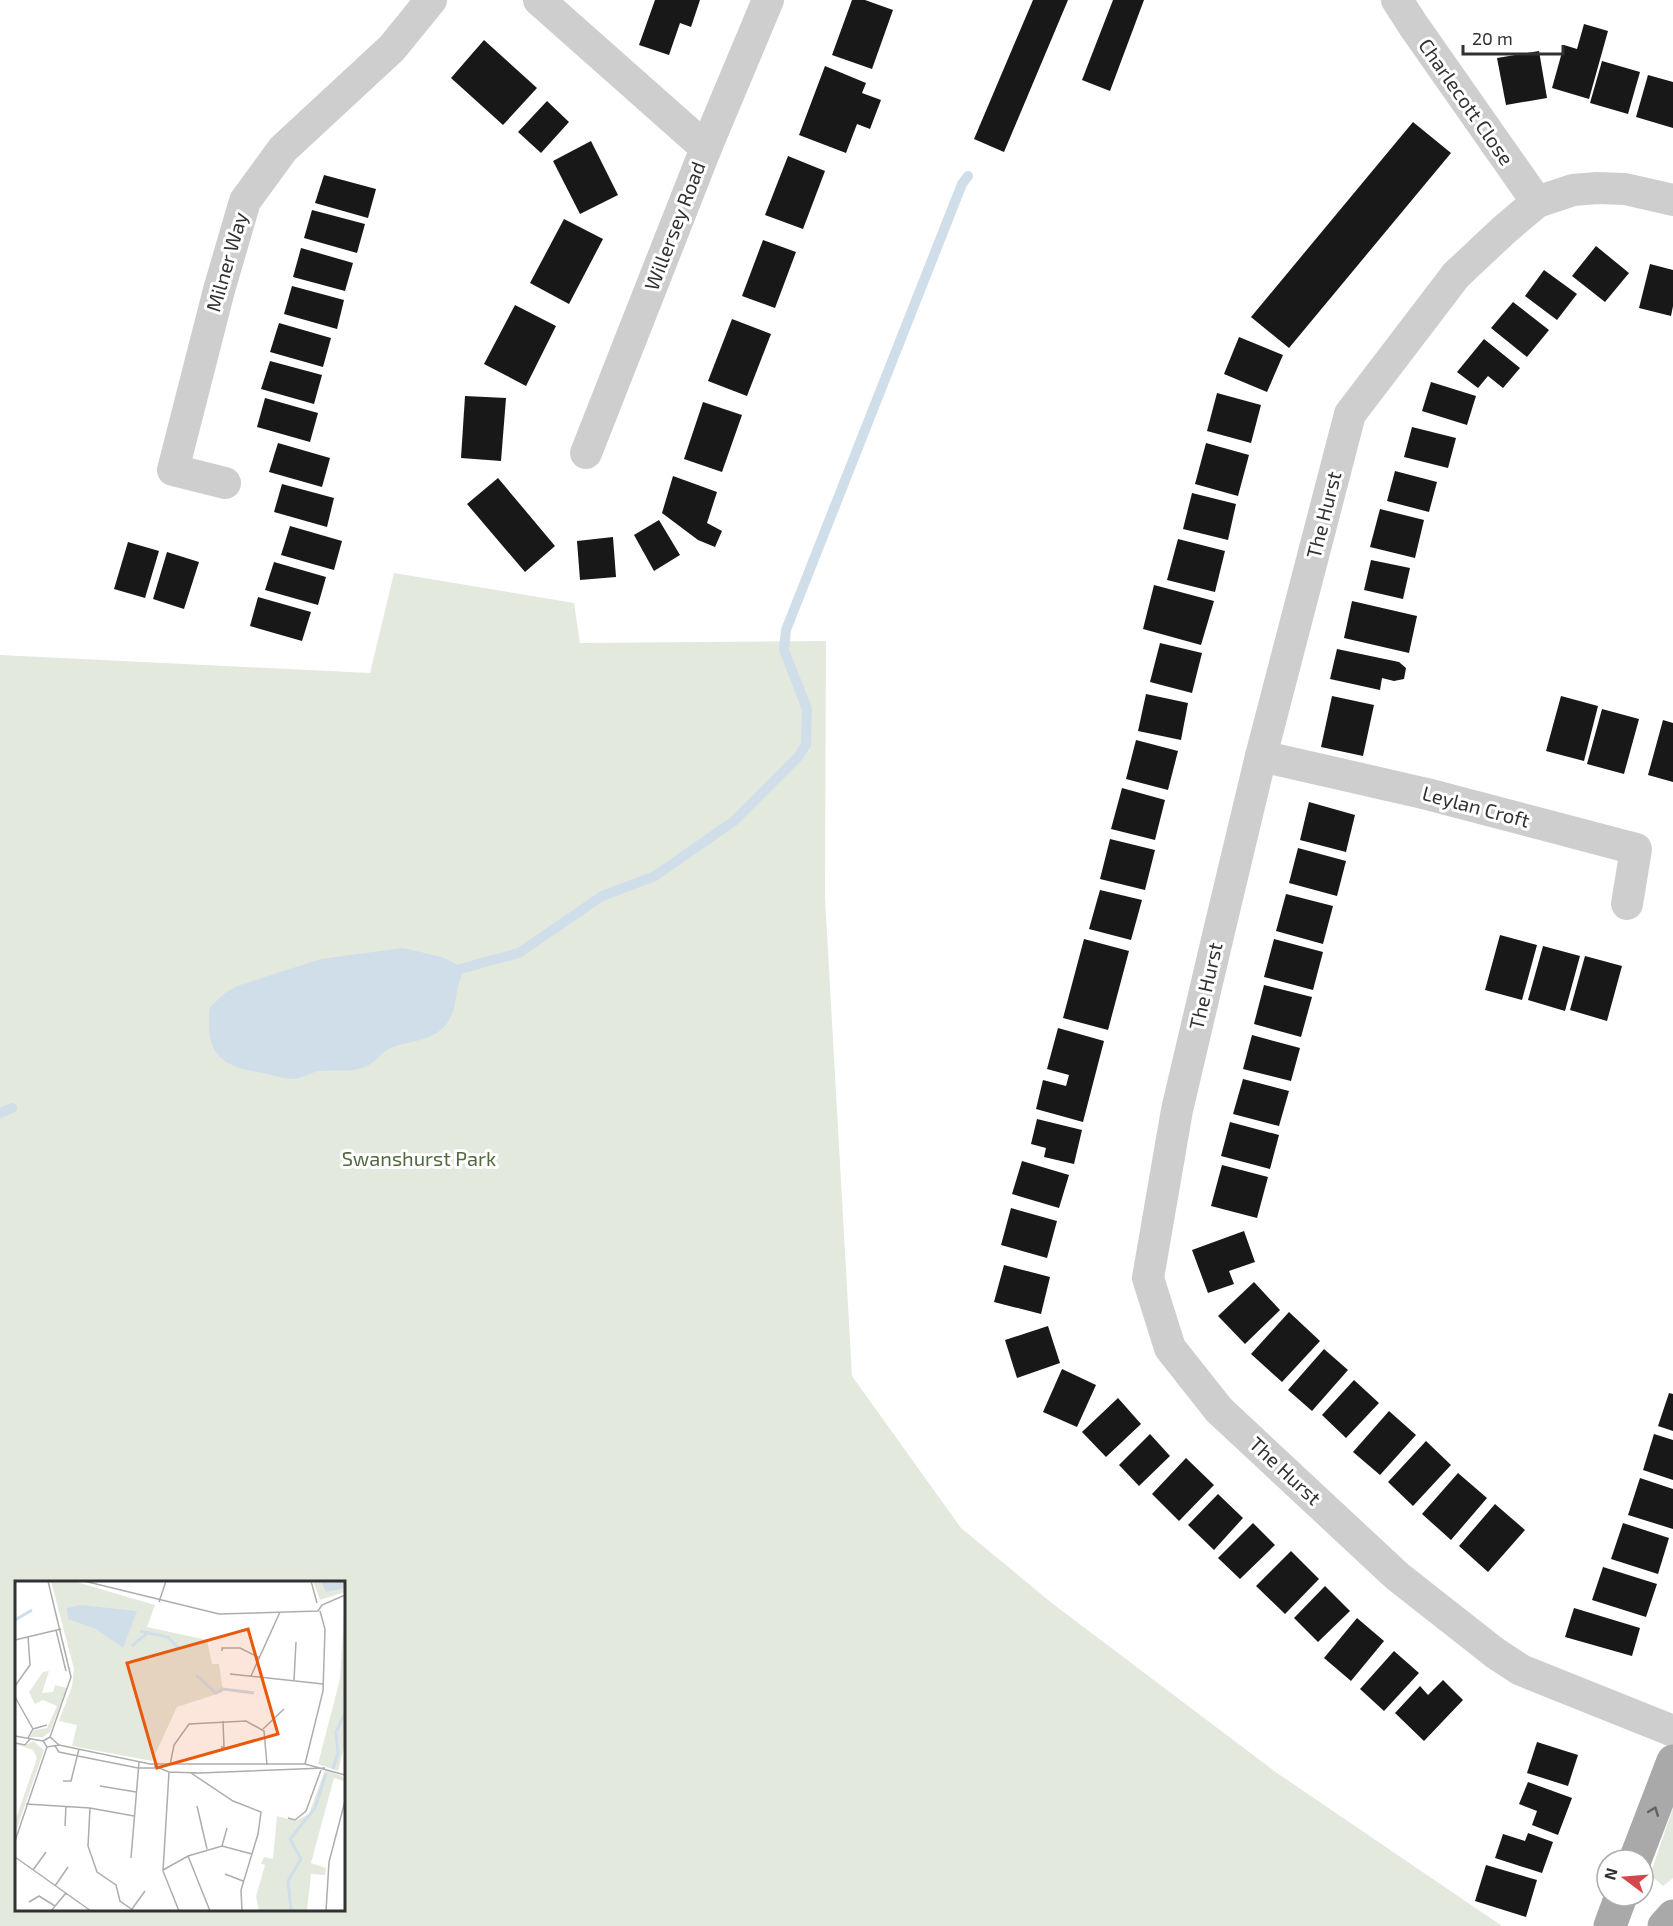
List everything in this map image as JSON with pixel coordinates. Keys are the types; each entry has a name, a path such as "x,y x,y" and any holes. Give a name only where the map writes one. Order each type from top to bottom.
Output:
{"main road":[{"path":"1640,1848 1673,1761"},
{"path":"1610,1926 1617,1908"},
{"path":"1664,1926 1673,1916"}],"street":[{"name":"Milner Way","path":"225,483 173,470 219,290 245,201 283,149 392,48 431,0"},
{"path":"539,0 706,148"},
{"name":"Willersey Road","path":"586,453 706,148 768,0"},
{"name":"Charlecott Close","path":"1397,0 1537,202"},
{"name":"The Hurst","path":"1673,200 1625,189 1597,188 1573,190 1537,202 1456,275 1350,414 1261,756 1177,1110 1148,1278 1170,1348 1219,1410 1397,1576 1495,1653 1521,1670 1673,1731"},
{"name":"Leylan Croft","path":"1261,756 1427,794 1636,849 1627,904"}],"green space":[{"name":"Swanshurst Park","path":"394,573 574,603 580,643 826,641 825,898 852,1376 961,1528 1053,1604 1277,1773 1502,1926 0,1926 0,655 370,673"},
{"path":"1673,1808 1673,1878 1663,1886 1655,1879 1655,1860"}],"shaded area":[{"path":"403,948 442,957 458,965 462,975 452,1014 445,1026 433,1035 391,1048 369,1065 359,1069 320,1071 294,1079 235,1066 218,1055 213,1046 209,1023 210,1007 225,993 237,986 321,959"}],"building":[{"path":"655,0 700,0 691,27 680,23 669,55 639,45"},
{"path":"852,0 865,0 893,10 872,69 832,55"},
{"path":"1033,0 1068,0 1004,152 974,139"},
{"path":"1113,0 1144,0 1110,91 1082,80"},
{"path":"1584,24 1608,31 1589,99 1552,88 1564,45 1577,49"},
{"path":"484,40 537,88 503,125 451,78"},
{"path":"1539,51 1547,98 1506,105 1497,58"},
{"path":"1602,61 1640,72 1628,114 1590,103"},
{"path":"825,66 866,83 862,93 881,100 870,129 857,124 846,153 799,135"},
{"path":"1648,75 1673,82 1673,128 1636,117"},
{"path":"547,101 569,122 541,153 518,132"},
{"path":"1413,122 1451,153 1289,348 1251,317"},
{"path":"591,141 618,195 580,214 553,161"},
{"path":"788,156 825,171 803,229 765,215"},
{"path":"324,175 376,189 368,218 315,203"},
{"path":"312,210 365,224 357,253 304,238"},
{"path":"564,219 603,239 569,304 530,283"},
{"path":"763,240 796,252 775,308 742,296"},
{"path":"1596,246 1629,273 1605,302 1572,276"},
{"path":"301,248 353,263 345,291 293,277"},
{"path":"1650,264 1673,270 1671,316 1639,308"},
{"path":"1544,270 1577,294 1557,320 1525,296"},
{"path":"292,286 344,300 337,329 284,314"},
{"path":"1513,302 1549,330 1527,357 1491,328"},
{"path":"515,305 556,326 526,386 484,364"},
{"path":"732,319 771,334 747,396 708,381"},
{"path":"279,323 331,338 323,367 270,352"},
{"path":"1239,337 1283,355 1267,392 1224,374"},
{"path":"1484,339 1520,368 1503,388 1488,376 1478,388 1457,372"},
{"path":"270,361 322,375 314,404 261,389"},
{"path":"1431,382 1476,396 1467,425 1422,411"},
{"path":"1217,393 1261,405 1251,443 1207,431"},
{"path":"465,396 506,398 501,461 461,458"},
{"path":"265,398 318,413 310,442 257,427"},
{"path":"703,402 742,415 722,472 684,459"},
{"path":"1412,427 1456,438 1448,468 1404,457"},
{"path":"278,443 330,458 322,487 269,472"},
{"path":"1206,443 1249,455 1238,496 1195,484"},
{"path":"1395,471 1437,482 1429,512 1387,501"},
{"path":"673,476 717,492 707,523 722,531 715,547 698,540 662,513"},
{"path":"498,478 555,546 525,572 467,504"},
{"path":"282,484 334,498 327,527 274,512"},
{"path":"1192,493 1236,504 1228,540 1183,529"},
{"path":"1380,509 1424,520 1415,558 1370,547"},
{"path":"659,520 680,555 654,571 634,535"},
{"path":"290,526 342,541 334,570 281,555"},
{"path":"613,537 616,577 580,580 577,541"},
{"path":"1178,539 1225,551 1215,592 1167,580"},
{"path":"128,542 159,551 145,598 114,589"},
{"path":"167,552 199,562 184,609 153,599"},
{"path":"1371,560 1410,568 1403,599 1364,590"},
{"path":"274,562 326,577 318,605 265,590"},
{"path":"1154,585 1214,601 1201,645 1143,629"},
{"path":"258,597 311,612 302,641 250,626"},
{"path":"1352,601 1417,616 1409,653 1344,638"},
{"path":"1160,643 1202,653 1192,693 1150,682"},
{"path":"1337,649 1399,662 1406,668 1404,679 1394,681 1382,678 1380,690 1330,679"},
{"path":"1146,694 1188,703 1181,740 1138,731"},
{"path":"1332,696 1374,705 1363,756 1321,747"},
{"path":"1561,696 1598,706 1584,761 1546,751"},
{"path":"1602,709 1639,719 1624,774 1587,764"},
{"path":"1663,720 1673,723 1673,782 1648,775"},
{"path":"1136,740 1178,751 1168,790 1126,779"},
{"path":"1122,788 1165,800 1155,840 1111,829"},
{"path":"1309,802 1355,815 1346,852 1300,840"},
{"path":"1110,839 1155,850 1145,890 1100,879"},
{"path":"1298,848 1346,861 1337,896 1289,883"},
{"path":"1100,890 1142,900 1131,940 1089,929"},
{"path":"1286,894 1333,906 1323,944 1276,931"},
{"path":"1500,935 1537,945 1522,1000 1485,990"},
{"path":"1084,939 1129,951 1108,1030 1063,1018"},
{"path":"1274,939 1323,952 1313,990 1264,977"},
{"path":"1543,946 1580,956 1565,1011 1528,1000"},
{"path":"1585,956 1622,966 1607,1021 1570,1010"},
{"path":"1264,985 1312,997 1301,1037 1254,1024"},
{"path":"1058,1028 1104,1041 1083,1122 1036,1109 1043,1080 1066,1086 1069,1075 1047,1069"},
{"path":"1252,1035 1300,1048 1291,1081 1243,1069"},
{"path":"1243,1079 1289,1091 1279,1126 1233,1114"},
{"path":"1037,1119 1082,1130 1074,1164 1044,1157 1046,1148 1031,1144"},
{"path":"1230,1122 1279,1135 1270,1169 1221,1156"},
{"path":"1022,1161 1069,1175 1059,1208 1012,1194"},
{"path":"1222,1165 1268,1177 1257,1218 1211,1206"},
{"path":"1011,1208 1057,1221 1047,1258 1001,1245"},
{"path":"1244,1231 1255,1262 1229,1271 1234,1284 1208,1293 1192,1250"},
{"path":"1004,1265 1050,1277 1041,1314 994,1302"},
{"path":"1254,1282 1280,1310 1245,1344 1218,1316"},
{"path":"1289,1312 1320,1341 1282,1382 1251,1354"},
{"path":"1048,1326 1060,1363 1017,1378 1005,1340"},
{"path":"1324,1349 1348,1370 1312,1411 1288,1390"},
{"path":"1062,1369 1096,1385 1077,1427 1043,1412"},
{"path":"1354,1380 1379,1403 1346,1438 1322,1415"},
{"path":"1669,1393 1673,1394 1673,1431 1658,1426"},
{"path":"1118,1398 1141,1424 1106,1457 1082,1432"},
{"path":"1389,1411 1416,1435 1380,1475 1353,1452"},
{"path":"1150,1434 1170,1456 1139,1486 1119,1465"},
{"path":"1654,1434 1673,1440 1673,1480 1643,1470"},
{"path":"1426,1441 1451,1465 1413,1506 1388,1482"},
{"path":"1186,1458 1214,1485 1179,1521 1152,1494"},
{"path":"1458,1473 1487,1498 1451,1540 1422,1514"},
{"path":"1640,1478 1673,1489 1673,1529 1628,1515"},
{"path":"1218,1494 1243,1518 1214,1550 1188,1525"},
{"path":"1495,1504 1525,1530 1488,1572 1459,1546"},
{"path":"1253,1523 1275,1545 1240,1579 1218,1558"},
{"path":"1623,1523 1669,1538 1658,1574 1611,1559"},
{"path":"1291,1551 1319,1579 1285,1614 1256,1586"},
{"path":"1603,1567 1657,1584 1646,1617 1592,1600"},
{"path":"1325,1586 1350,1611 1318,1642 1294,1618"},
{"path":"1574,1608 1640,1628 1632,1656 1565,1637"},
{"path":"1357,1618 1384,1641 1351,1681 1324,1658"},
{"path":"1394,1651 1419,1673 1384,1711 1360,1689"},
{"path":"1443,1680 1463,1700 1424,1741 1395,1713 1420,1686 1428,1695"},
{"path":"1537,1742 1578,1755 1568,1786 1527,1773"},
{"path":"1528,1782 1572,1798 1558,1835 1532,1825 1537,1811 1519,1804"},
{"path":"1528,1833 1553,1842 1542,1873 1495,1858 1503,1834 1525,1841"},
{"path":"1486,1865 1537,1880 1526,1917 1475,1901"}],"waterway":[{"path":"460,969 519,953 602,896 655,876 734,821 797,758 806,745 807,709 784,650 786,630 962,184 968,176"},
{"path":"0,1113 12,1108"}]}
